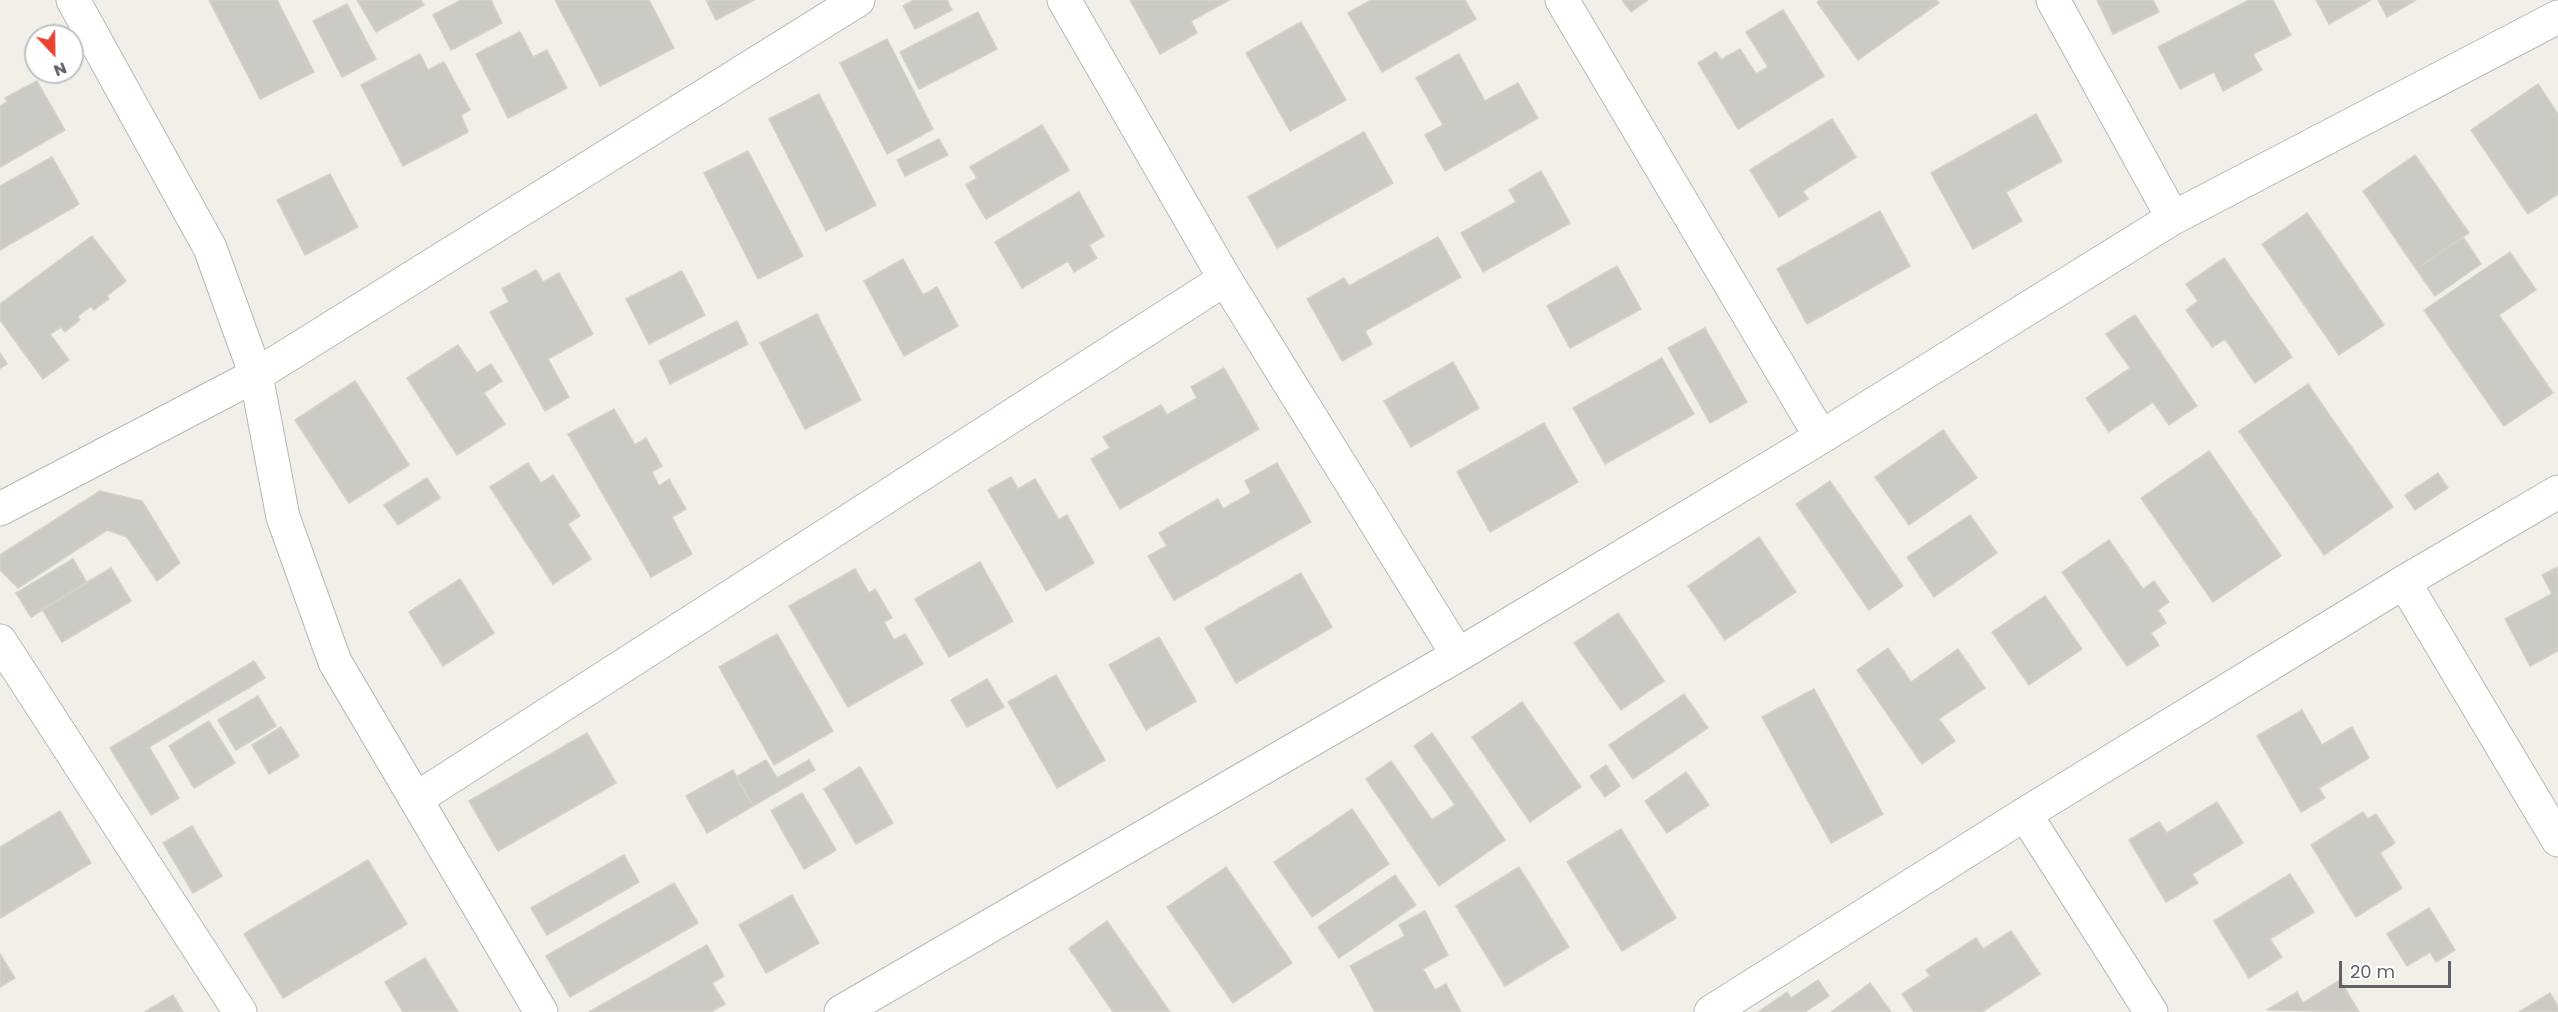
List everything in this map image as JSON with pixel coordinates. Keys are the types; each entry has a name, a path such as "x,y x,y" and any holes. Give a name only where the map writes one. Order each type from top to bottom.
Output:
{"street":[{"path":"73,0 210,248 256,375 283,517 334,662 541,1012"},
{"path":"0,509 256,375 858,0"},
{"path":"1064,0 1225,279 1458,655"},
{"path":"1562,0 1821,437"},
{"path":"2053,0 2173,218"},
{"path":"841,1012 1458,655 1821,437 2173,218 2558,17"},
{"path":"416,799 1225,279"},
{"path":"1712,1012 2025,814 2404,582 2558,492"},
{"path":"2404,582 2558,840"},
{"path":"0,641 240,1012"},
{"path":"2025,814 2151,1012"}],"building":[{"path":"209,0 277,0 314,72 260,99"},
{"path":"357,0 421,0 424,5 376,32"},
{"path":"461,0 491,0 502,23 451,50 433,15"},
{"path":"555,0 649,0 674,48 600,86"},
{"path":"706,0 754,0 716,20"},
{"path":"914,0 947,0 952,10 915,29 903,6"},
{"path":"1130,0 1229,0 1191,21 1197,33 1160,54"},
{"path":"1371,0 1465,0 1476,19 1382,72 1348,13"},
{"path":"1622,0 1648,0 1631,12"},
{"path":"1820,0 1937,0 1939,3 1858,60 1817,2"},
{"path":"2097,0 2153,0 2159,12 2113,34"},
{"path":"2249,0 2273,0 2291,35 2253,54 2262,70 2223,91 2214,72 2180,89 2158,47"},
{"path":"2316,0 2371,0 2329,24"},
{"path":"2378,0 2416,0 2387,17"},
{"path":"347,4 376,59 342,77 313,21"},
{"path":"1783,10 1824,76 1738,129 1698,63 1716,52 1721,60 1740,49 1756,74 1768,67 1746,32"},
{"path":"978,12 997,49 919,89 900,52"},
{"path":"1301,22 1346,100 1290,131 1246,53"},
{"path":"520,32 533,57 547,50 567,88 508,118 476,54"},
{"path":"887,39 933,129 887,154 840,63"},
{"path":"420,54 428,70 444,62 470,110 461,115 468,132 403,166 361,85"},
{"path":"1459,54 1485,101 1518,83 1538,118 1445,171 1425,135 1443,125 1416,78"},
{"path":"31,84 39,84 65,130 0,167 0,106 7,102 5,98"},
{"path":"2538,84 2558,114 2558,194 2528,214 2471,130"},
{"path":"819,94 876,205 826,231 769,119"},
{"path":"2036,114 2062,161 2006,192 2022,221 1973,249 1931,173"},
{"path":"1832,119 1856,157 1803,191 1808,199 1779,217 1750,170"},
{"path":"1042,125 1069,170 986,219 966,185 977,178 970,167"},
{"path":"1364,132 1393,183 1277,248 1248,197"},
{"path":"939,139 948,155 905,176 897,160"},
{"path":"748,151 803,256 758,279 704,173"},
{"path":"2415,155 2469,233 2416,269 2363,191"},
{"path":"52,157 79,204 0,250 0,186"},
{"path":"1541,171 1570,223 1483,272 1461,233 1516,202 1509,190"},
{"path":"330,174 358,227 305,255 277,200"},
{"path":"1079,192 1104,236 1089,245 1097,258 1074,272 1068,261 1022,288 995,242"},
{"path":"1880,211 1910,266 1807,324 1777,269"},
{"path":"2307,213 2384,325 2339,355 2262,244"},
{"path":"92,236 126,281 107,296 109,299 94,310 91,306 78,316 80,320 65,332 61,327 50,334 69,360 43,379 0,320 0,304"},
{"path":"1438,237 1461,277 1365,331 1372,344 1342,361 1307,299 1344,278 1349,286"},
{"path":"2463,237 2481,264 2435,296 2416,269"},
{"path":"2510,252 2536,290 2499,315 2553,393 2504,426 2424,310"},
{"path":"2224,258 2292,357 2255,383 2225,339 2212,347 2186,310 2198,301 2186,284"},
{"path":"903,259 923,295 937,287 958,326 904,356 864,281"},
{"path":"1617,266 1641,309 1570,348 1547,306"},
{"path":"536,270 543,282 559,273 593,334 548,359 569,397 545,411 490,312 509,302 502,289"},
{"path":"682,271 705,315 649,344 626,299"},
{"path":"817,314 861,400 805,429 760,343"},
{"path":"2135,315 2197,406 2169,425 2153,402 2109,432 2086,398 2130,368 2106,334"},
{"path":"737,321 748,344 670,384 659,361"},
{"path":"1705,328 1747,402 1710,423 1668,348"},
{"path":"458,345 477,373 491,364 502,381 484,393 505,424 457,455 407,378"},
{"path":"0,353 7,364 0,368"},
{"path":"1662,358 1694,414 1605,464 1573,408"},
{"path":"1453,362 1479,408 1411,447 1384,401"},
{"path":"1224,368 1259,429 1120,509 1091,459 1110,448 1103,437 1161,405 1167,415 1197,398 1191,387"},
{"path":"355,381 409,465 349,503 295,420"},
{"path":"2308,384 2393,507 2324,555 2239,431"},
{"path":"614,409 635,445 646,438 662,466 652,472 659,486 669,479 686,509 672,517 692,554 651,577 568,434"},
{"path":"1544,423 1578,482 1490,532 1457,472"},
{"path":"1943,430 1977,478 1909,525 1875,477"},
{"path":"2209,451 2281,556 2213,602 2141,498"},
{"path":"528,463 541,483 553,475 580,516 568,524 591,559 553,584 490,487"},
{"path":"1277,463 1311,522 1174,600 1148,556 1167,546 1159,533 1218,499 1223,509 1251,493 1245,481"},
{"path":"2438,473 2448,488 2415,510 2405,495"},
{"path":"1011,477 1018,489 1035,479 1059,520 1067,515 1094,563 1046,591 988,490"},
{"path":"427,478 440,498 398,525 384,505"},
{"path":"1830,481 1903,586 1869,610 1796,504"},
{"path":"100,491 142,501 180,563 157,581 127,537 107,530 18,588 0,570 0,555"},
{"path":"1970,515 1997,553 1934,597 1907,557"},
{"path":"1759,537 1796,592 1725,640 1688,586"},
{"path":"2109,540 2143,589 2154,581 2169,602 2158,610 2166,623 2151,633 2159,645 2127,666 2062,572"},
{"path":"73,559 87,583 31,617 16,593"},
{"path":"980,562 1013,621 949,657 915,599"},
{"path":"2558,567 2558,651 2530,666 2505,619 2552,594 2542,575"},
{"path":"111,568 131,601 62,642 42,609"},
{"path":"855,569 869,593 875,589 892,618 884,622 894,640 905,634 923,664 848,707 789,606"},
{"path":"1301,573 1332,627 1236,683 1205,628"},
{"path":"460,579 494,633 443,666 409,612"},
{"path":"2045,596 2082,649 2029,685 1992,632"},
{"path":"1618,613 1664,681 1621,710 1574,643"},
{"path":"777,634 833,731 774,765 719,667"},
{"path":"1159,637 1196,701 1146,730 1109,665"},
{"path":"1888,648 1911,682 1958,649 1985,688 1939,719 1955,741 1922,764 1857,670"},
{"path":"254,661 265,678 149,747 179,798 151,815 110,748"},
{"path":"1056,675 1105,760 1057,788 1008,702"},
{"path":"987,679 1004,707 967,727 951,700"},
{"path":"1814,689 1883,814 1831,843 1762,717"},
{"path":"1684,694 1708,728 1633,779 1609,745"},
{"path":"258,696 276,726 236,750 218,720"},
{"path":"1522,702 1581,787 1530,822 1472,737"},
{"path":"2302,710 2322,745 2352,727 2369,758 2319,788 2325,798 2301,812 2257,736"},
{"path":"209,721 235,763 194,788 169,746"},
{"path":"281,727 299,756 269,774 252,745"},
{"path":"587,733 616,783 498,851 469,801"},
{"path":"1432,733 1505,840 1439,886 1366,779 1391,761 1432,820 1455,805 1414,746"},
{"path":"766,760 777,778 809,760 815,770 753,806 736,777"},
{"path":"1606,765 1620,786 1605,797 1590,776"},
{"path":"860,767 893,823 856,844 824,789"},
{"path":"733,770 753,806 707,833 686,796"},
{"path":"1686,772 1709,805 1667,833 1645,801"},
{"path":"802,793 836,850 804,869 771,811"},
{"path":"2217,802 2243,843 2192,874 2198,883 2166,902 2129,840 2159,822 2167,833"},
{"path":"1352,809 1389,864 1312,917 1274,862"},
{"path":"60,811 91,863 0,918 0,847"},
{"path":"2363,812 2368,819 2376,814 2395,843 2380,853 2402,888 2356,917 2311,845"},
{"path":"192,826 222,876 193,893 163,843"},
{"path":"1621,829 1676,918 1622,951 1567,862"},
{"path":"624,855 639,882 547,935 531,908"},
{"path":"368,860 407,924 283,998 244,934"},
{"path":"1226,867 1292,963 1233,1003 1167,907"},
{"path":"1519,867 1569,947 1505,986 1456,906"},
{"path":"2290,874 2314,912 2270,939 2282,957 2249,978 2214,921"},
{"path":"1395,875 1416,905 1339,958 1318,927"},
{"path":"674,883 698,923 570,997 546,956"},
{"path":"792,895 819,943 766,973 739,925"},
{"path":"2429,908 2455,950 2436,962 2430,952 2407,966 2387,934"},
{"path":"1425,911 1448,955 1423,969 1435,990 1446,984 1461,1012 1375,1012 1350,966 1405,936 1399,925"},
{"path":"1107,921 1170,1012 1113,1012 1069,948"},
{"path":"2011,931 2040,974 1982,1012 1914,1012 1902,994 1930,976 1926,970 1976,938 1983,949"},
{"path":"707,945 724,976 712,983 725,1004 711,1012 589,1012"},
{"path":"0,954 15,978 0,987"},
{"path":"425,958 458,1012 403,1012 385,982"},
{"path":"1818,980 1829,996 1805,1012 1758,1012 1787,992 1791,998"},
{"path":"2340,980 2359,1012 2267,1010 2297,992 2303,1003"},
{"path":"1870,983 1891,1012 1831,1012"},
{"path":"2550,993 2558,1006 2558,1012 2519,1012"},
{"path":"173,995 183,1012 145,1012"}]}
